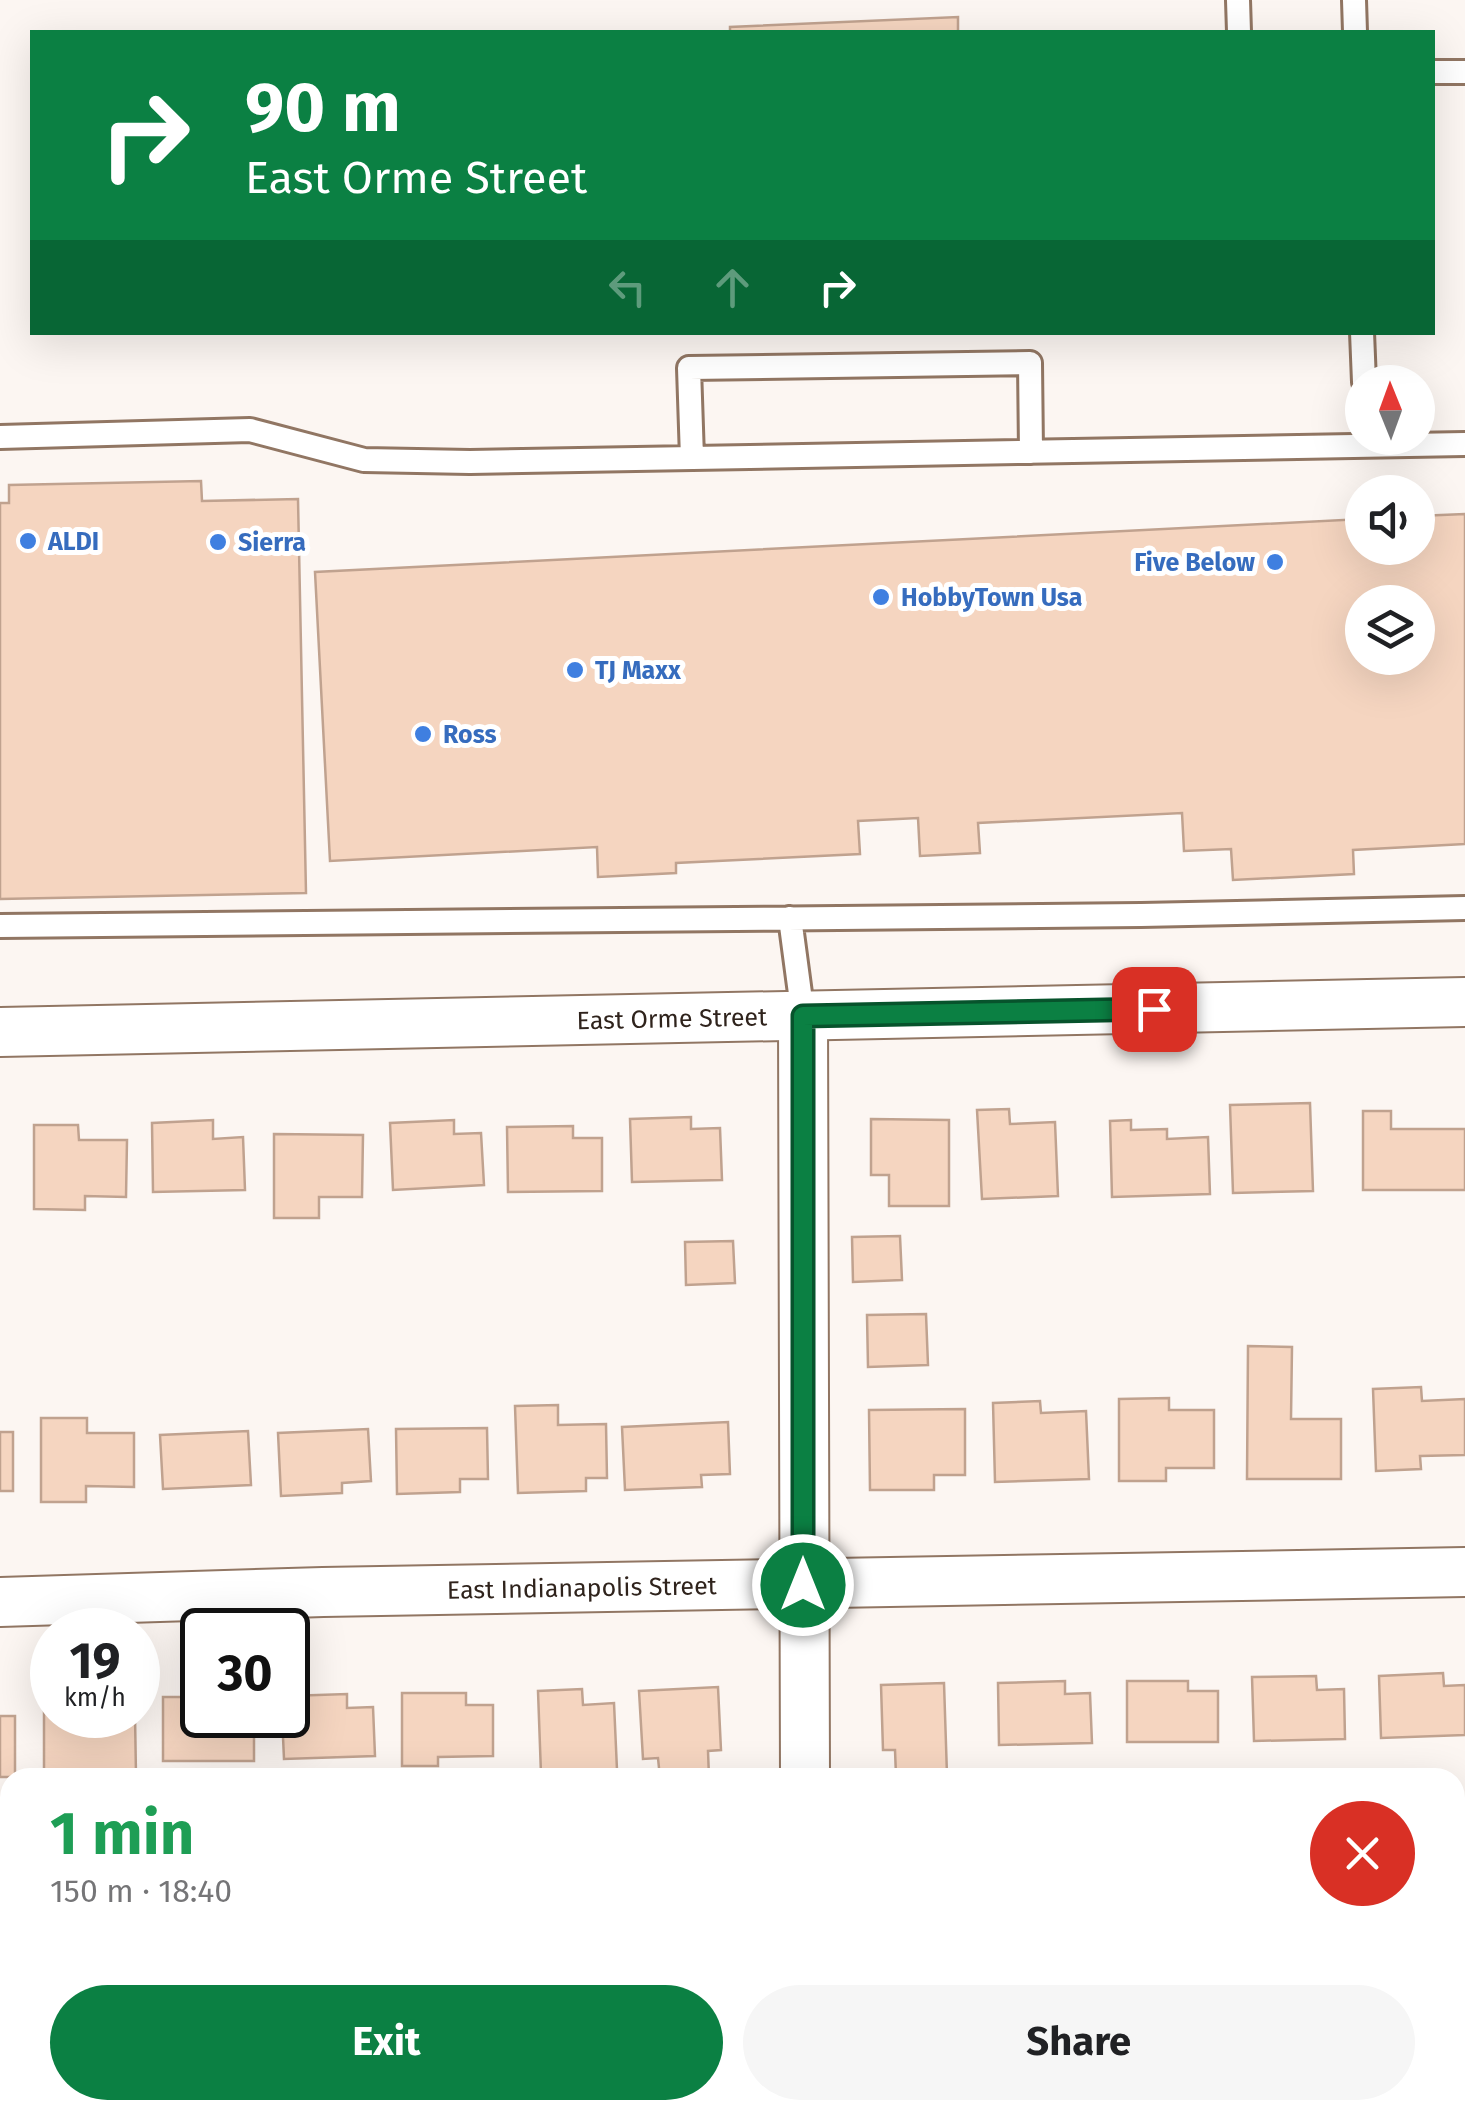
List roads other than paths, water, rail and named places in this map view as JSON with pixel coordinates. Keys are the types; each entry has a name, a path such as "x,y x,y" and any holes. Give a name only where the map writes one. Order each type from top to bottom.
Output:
{"street":[{"name":"East Orme Street","path":"0,1032 1465,1002"},
{"path":"803,1016 805,1768"},
{"name":"East Indianapolis Street","path":"0,1602 1465,1572"}],"lane":[{"path":"1238,0 1239,30"},
{"path":"1354,0 1356,30"},
{"path":"1435,72 1465,72"},
{"path":"1362,335 1363,365"},
{"path":"692,458 689,368 1030,363 1031,452"},
{"path":"0,437 250,430 364,460 1031,452 1345,443"},
{"path":"1435,443 1465,444"},
{"path":"0,926 1465,908"},
{"path":"790,918 803,1016"}],"place":[{"name":"ALDI","path":"28,541"},
{"name":"Sierra","path":"218,542"},
{"name":"Five Below","path":"1275,562"},
{"name":"HobbyTown Usa","path":"881,597"},
{"name":"TJ Maxx","path":"575,670"},
{"name":"Ross","path":"423,734"}]}
